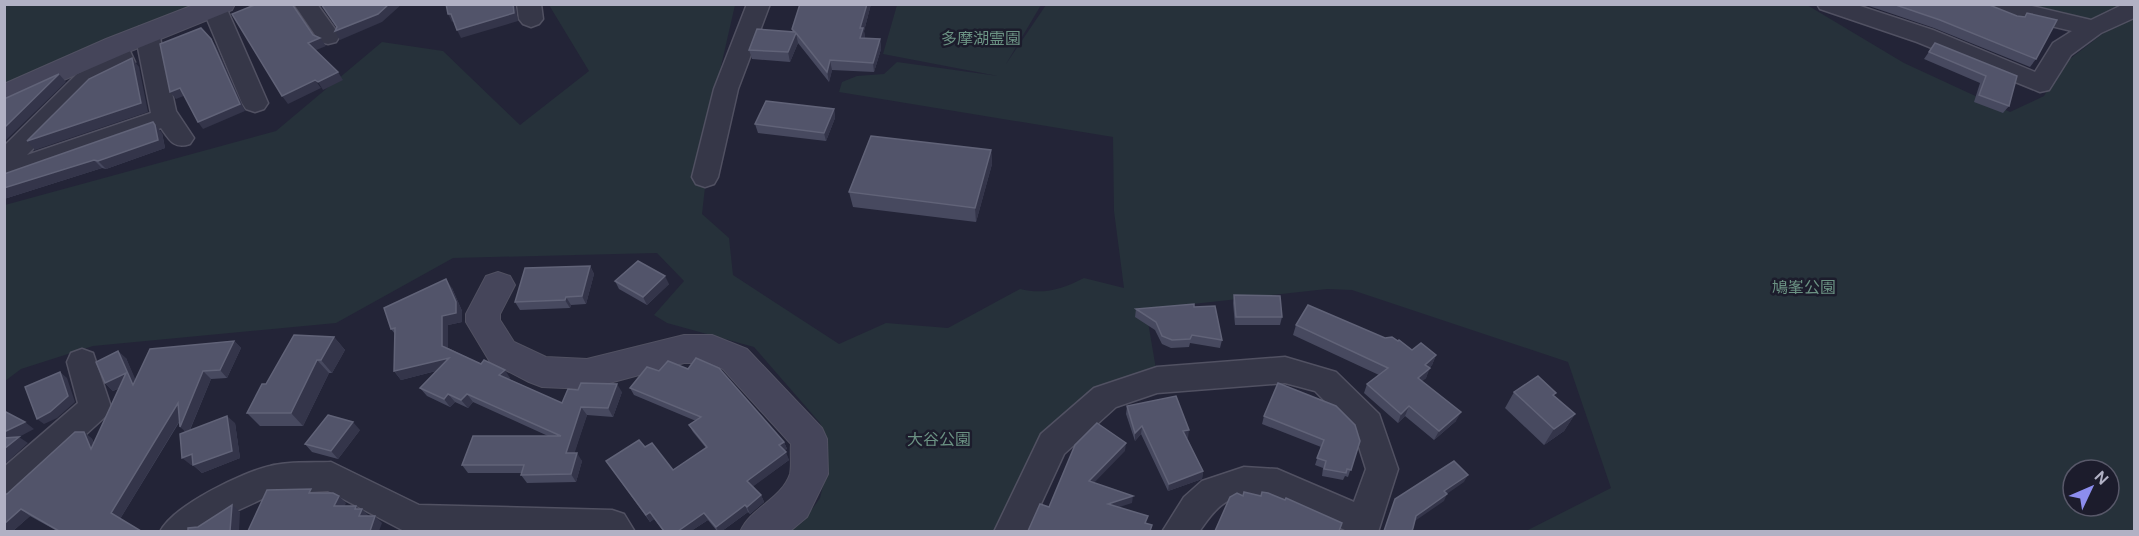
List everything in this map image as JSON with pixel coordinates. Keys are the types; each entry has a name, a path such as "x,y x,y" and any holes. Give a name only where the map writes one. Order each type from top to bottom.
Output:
{"street":[{"path":"305,4 328,36"},
{"path":"705,177 726,89 759,4"},
{"path":"1828,4 1925,36 2040,84 2062,49 2093,28 2134,9"},
{"path":"1988,4 2093,28"},
{"path":"4,96 116,46 218,6 222,30 255,103"},
{"path":"4,173 174,128 147,33"},
{"path":"4,162 86,80 123,62 116,46"},
{"path":"498,285 483,314 483,322 502,352 542,372 587,374 684,349 712,349 735,359 809,439 809,474 793,505 759,531"},
{"path":"4,488 96,407 82,362"},
{"path":"1011,531 1052,444 1105,397 1157,380 1285,370 1325,381 1368,424 1382,469 1362,527 1276,484 1244,482 1214,491 1196,508 1179,531"},
{"path":"177,531 220,502 271,480 331,476 416,520 612,525 618,531"}],"green space":[{"path":"5,5 199,5 5,87"},
{"name":"鳩峯公園","path":"549,5 735,5 716,88 702,214 729,238 733,275 839,344 886,323 948,328 1020,289 1053,290 1084,278 1124,288 1114,211 1113,137 839,92 842,82 857,76 884,74 897,62 998,76 883,54 897,5 1041,5 1006,64 1046,5 1807,5 1904,63 2010,112 2044,96 2062,65 2105,32 2091,24 2018,5 2134,5 2134,531 1526,531 1611,488 1568,362 1352,290 1327,289 1139,310 1147,316 1157,375 1104,390 1000,531 790,531 803,522 820,498 828,466 828,443 820,423 754,347 667,323 654,315 684,281 657,253 453,258 336,323 93,346 21,369 5,381 5,205 276,131 382,42 443,51 520,125 589,71"}],"building":[{"path":"257,4 292,4 313,35 320,38 308,43 338,72 282,96 232,14"},
{"path":"321,4 389,4 378,14 335,31 337,27"},
{"path":"446,4 513,4 514,13 457,30 451,14 448,14"},
{"path":"800,4 867,4 860,28 863,28 860,38 880,39 873,63 830,60 827,72 796,33 788,52 749,50 757,29 795,32 792,29"},
{"path":"1893,4 1987,4 2017,16 2025,17 2027,13 2057,20 2036,59 1940,20"},
{"path":"201,28 211,39 240,104 198,122 180,88 170,92 160,44"},
{"path":"1935,43 2017,76 2009,106 1979,95 1986,76 1929,52"},
{"path":"132,58 141,103 27,141 89,79"},
{"path":"59,74 4,128 4,99"},
{"path":"766,101 834,109 824,133 755,124"},
{"path":"153,122 158,140 98,161 94,160 4,188 4,174"},
{"path":"871,136 991,150 975,208 849,192"},
{"path":"638,261 665,276 643,297 615,281"},
{"path":"590,266 582,296 566,297 565,300 515,302 525,268"},
{"path":"446,279 456,302 456,313 442,316 442,346 481,364 484,360 505,370 499,375 562,403 568,389 578,390 581,383 617,384 608,408 581,407 566,453 577,453 571,474 521,475 524,465 462,465 473,436 561,436 467,394 461,400 448,394 444,399 420,388 449,358 394,371 395,328 391,329 384,308"},
{"path":"1234,295 1280,296 1282,317 1236,317"},
{"path":"1194,304 1194,307 1215,306 1222,340 1192,335 1190,339 1172,340 1162,336 1156,322 1136,309"},
{"path":"1308,305 1385,338 1392,337 1399,340 1412,350 1421,343 1436,355 1425,365 1430,368 1418,378 1461,412 1439,431 1409,406 1401,414 1367,384 1388,368 1296,325"},
{"path":"294,335 334,337 321,360 317,360 291,413 247,413 262,384 266,384"},
{"path":"234,341 220,370 203,371 180,427 178,403 111,513 141,531 59,531 21,509 4,524 4,494 7,494 75,432 84,432 91,449 126,373 105,383 96,362 118,351 133,385 150,349"},
{"path":"696,358 719,368 784,442 779,445 786,452 747,481 761,495 747,507 745,505 716,527 704,513 678,531 664,531 650,512 646,515 606,461 639,440 645,447 652,443 673,470 707,447 689,425 701,417 630,388 647,367 659,371 668,361 688,369"},
{"path":"60,372 68,396 50,412 37,419 25,387"},
{"path":"1538,376 1556,393 1553,395 1575,414 1554,429 1514,392"},
{"path":"1278,383 1336,406 1355,425 1360,441 1351,470 1347,469 1346,473 1324,469 1326,461 1317,458 1324,440 1264,416"},
{"path":"1176,396 1189,430 1183,431 1203,471 1169,484 1142,426 1135,433 1127,406"},
{"path":"4,411 25,422 4,432"},
{"path":"328,415 353,422 331,451 305,444"},
{"path":"227,416 232,451 193,465 192,454 182,458 180,434"},
{"path":"1097,423 1126,443 1089,481 1133,496 1108,504 1148,516 1145,523 1152,525 1150,531 1028,531 1040,504 1049,507 1075,445"},
{"path":"19,437 4,449 4,438"},
{"path":"1454,461 1468,475 1444,491 1447,494 1416,516 1412,531 1384,531 1395,499"},
{"path":"311,489 309,493 333,493 339,496 334,506 356,506 355,509 362,509 359,516 375,516 370,531 248,531 267,490"},
{"path":"1244,492 1261,496 1262,492 1285,500 1286,498 1342,523 1339,531 1215,531 1230,497 1237,493 1243,496"},
{"path":"232,505 230,531 188,531 188,528 198,527"}],"park label":[{"name":"多摩湖霊園","path":"981,38"},
{"name":"大谷公園","path":"939,439"}]}
